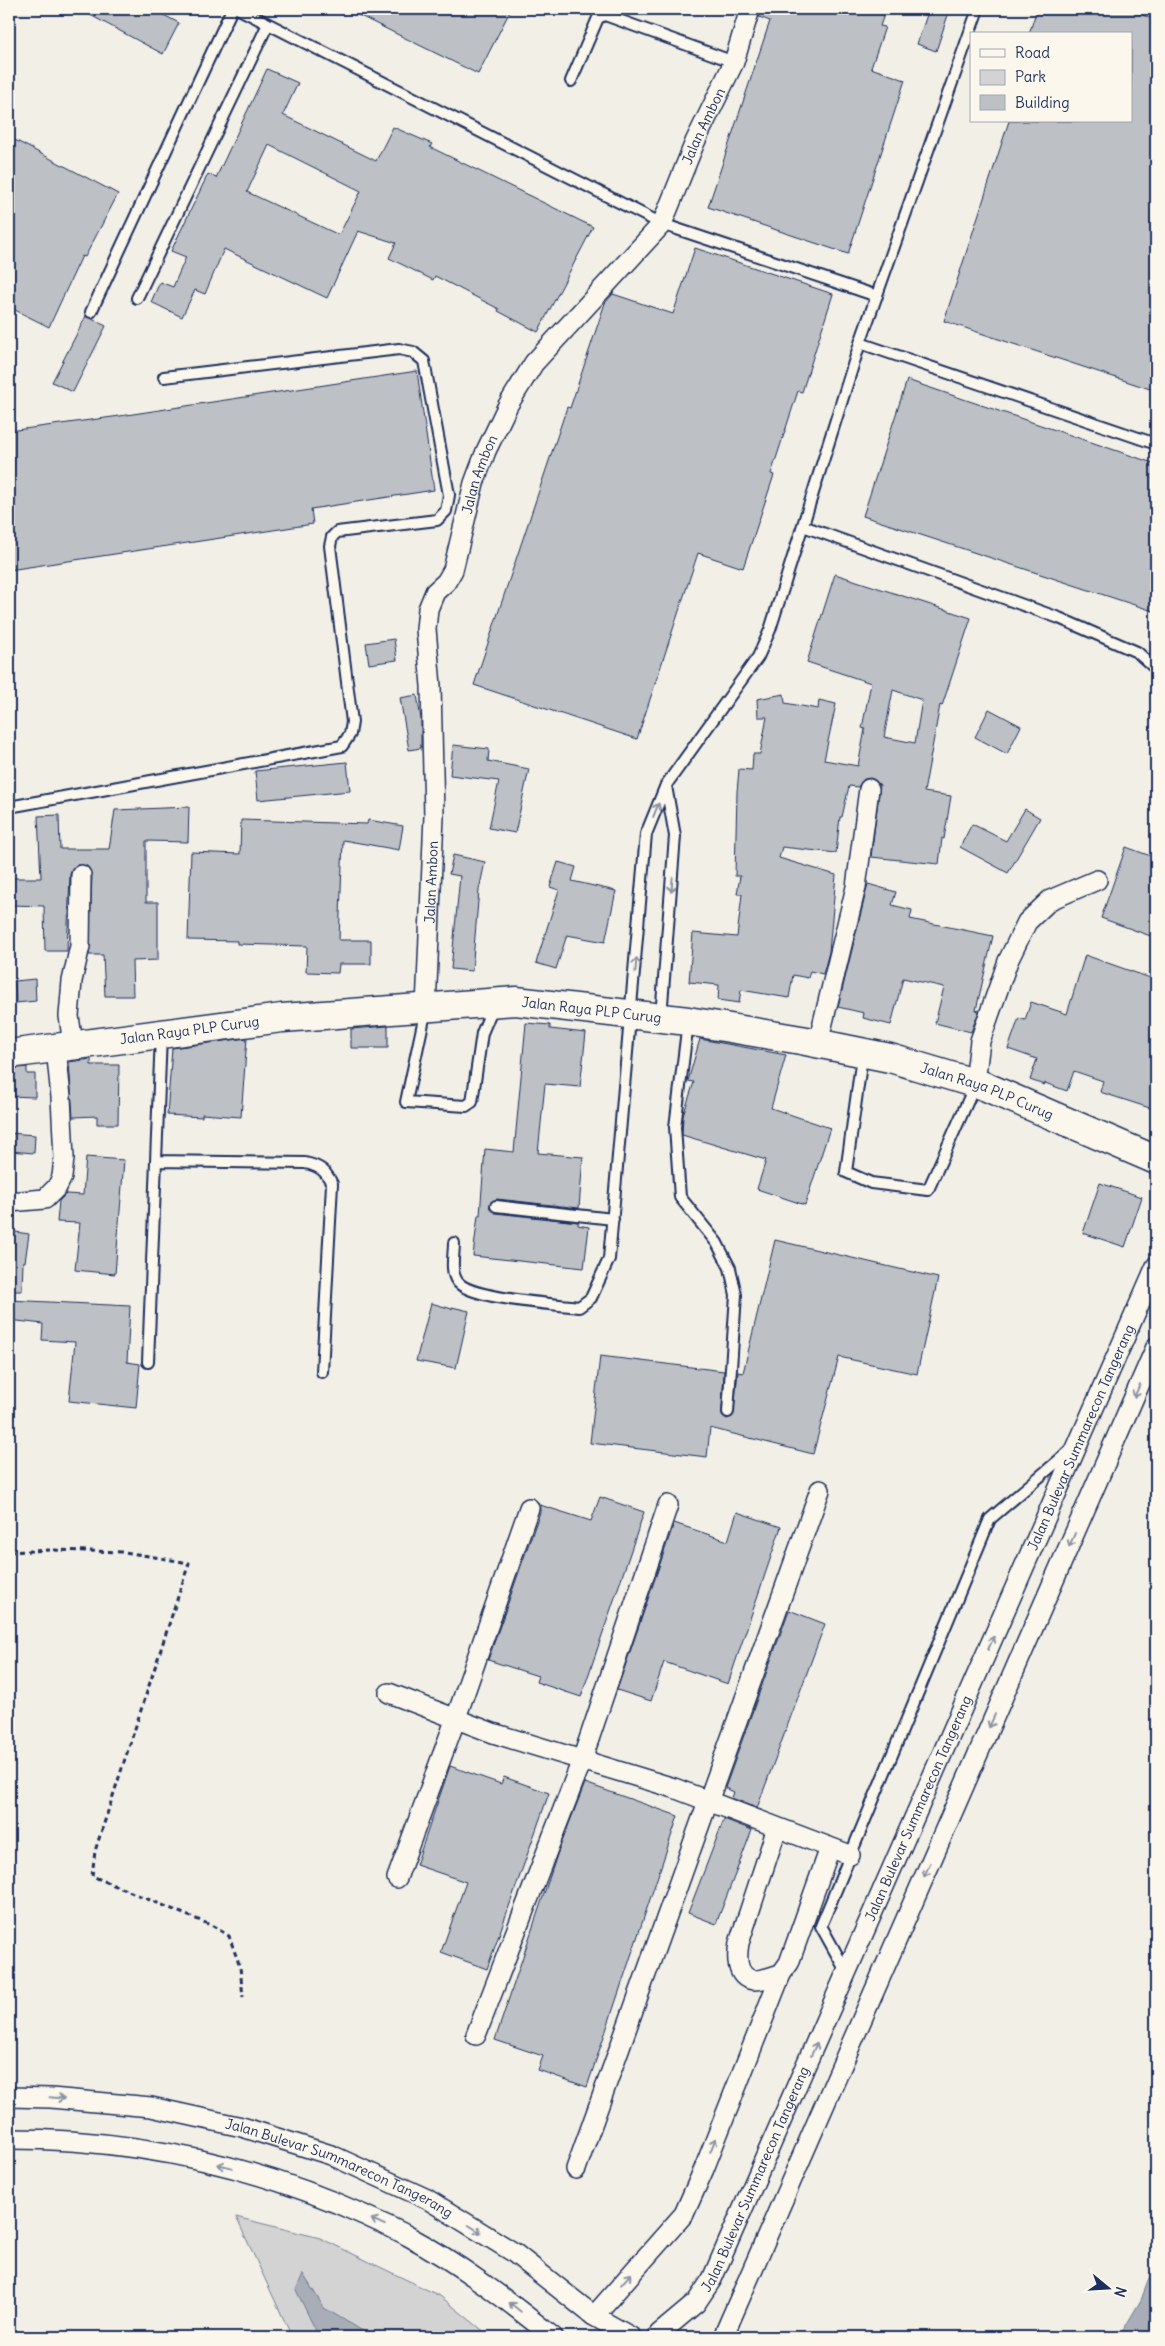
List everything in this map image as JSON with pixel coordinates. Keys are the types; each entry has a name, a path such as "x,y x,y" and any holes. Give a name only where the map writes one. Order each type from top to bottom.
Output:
{"main road":[{"name":"Jalan Raya PLP Curug","path":"9,1054 282,1018 516,1001 688,1021 818,1043 869,1054 980,1084 1156,1160"}],"street":[{"name":"Jalan Ambon","path":"426,1008 434,816 431,686 426,630 428,609 435,592 446,582 453,570 474,483 486,451 508,406 534,363 662,224 695,142 734,62 750,9"},
{"path":"818,1043 856,887 869,789"},
{"path":"9,1202 45,1199 57,1187 62,1177 64,1158 62,1097 64,1047 72,981 80,946 81,875"},
{"path":"980,1084 980,1041 1008,961 1027,922 1050,900 1096,880"},
{"name":"Jalan Bulevar Summarecon Tangerang","path":"638,2337 662,2336 696,2303 712,2279 1156,1266"},
{"path":"723,2337 1156,1347"},
{"path":"576,2169 820,1490"},
{"path":"476,2035 582,1760 668,1505"},
{"path":"397,1878 456,1718 529,1508"},
{"path":"979,1672 1008,1685"},
{"path":"389,1693 493,1733 707,1801 850,1855"},
{"path":"777,1828 739,1942 737,1958 739,1967 747,1977 754,1980 781,1974"},
{"path":"594,2316 684,2214 704,2169 781,1974 789,1963 830,1848"},
{"path":"796,2090 825,2103"},
{"name":"Jalan Bulevar Summarecon Tangerang","path":"9,2098 51,2098 152,2107 242,2127 331,2155 427,2199 513,2252 594,2316 631,2337"},
{"path":"9,2139 48,2139 145,2148 232,2167 316,2194 408,2235 490,2286 553,2337"}],"lane":[{"path":"90,312 232,9"},
{"path":"239,9 662,224 877,296"},
{"path":"454,1244 453,1273 458,1282 465,1288 482,1294 579,1307 591,1298 601,1281 609,1259 632,1014 646,834 666,785 758,657 770,630 860,343 978,9"},
{"path":"572,80 598,18 605,15 734,62"},
{"path":"137,298 268,24"},
{"path":"860,343 1156,444"},
{"path":"9,808 342,746 350,734 352,722 330,546 332,537 337,532 437,520 446,511 449,495 424,361 413,352 399,349 164,377"},
{"path":"802,526 1059,618 1137,652 1156,669"},
{"path":"661,1017 676,836 666,785"},
{"path":"426,1008 406,1102 466,1106 472,1102 482,1033 486,1021 490,1014 504,1002"},
{"path":"688,1021 675,1127 680,1197 717,1243 730,1268 736,1295 728,1412"},
{"path":"148,1362 161,1034"},
{"path":"869,1054 861,1064 846,1172 871,1183 928,1190 970,1094 980,1084"},
{"path":"156,1161 305,1163 318,1166 327,1173 332,1184 322,1372"},
{"path":"496,1206 613,1219"},
{"path":"847,1973 821,1926 990,1519 1079,1443"}],"path":[{"path":"9,1552 51,1550 125,1552 189,1563 95,1851 92,1876 213,1926 229,1936 240,1966 243,1997"}],"green space":[{"path":"236,2217 320,2238 440,2296 491,2337 292,2337"}],"shaded area":[{"path":"1156,2260 1156,2337 1119,2337 1141,2300"},
{"path":"303,2274 324,2308 373,2337 319,2337 296,2290"}],"building":[{"path":"79,9 152,9 179,23 163,54"},
{"path":"346,9 511,9 478,74"},
{"path":"761,9 886,9 880,26 885,27 871,68 905,80 848,254 708,207 770,21 759,17"},
{"path":"929,9 950,9 936,51 917,44"},
{"path":"1037,9 1138,9 1137,13 1156,20 1156,391 944,321 1009,122 1132,122 1132,32 1030,32"},
{"path":"267,69 298,83 283,115 376,161 393,127 432,144 430,147 593,227 538,332 498,311 499,309 435,276 433,280 389,258 396,243 358,231 327,298 224,249 205,294 195,290 182,317 151,302 160,282 173,287 186,257 171,251 208,174 216,178","holes":["269,145 361,191 339,235 247,192"]},
{"path":"9,137 118,194 85,257 82,256 49,327 9,307"},
{"path":"695,248 833,294 802,392 798,391 771,474 774,475 743,568 698,553 637,739 474,685 567,407 570,408 605,303 613,294 673,314"},
{"path":"86,316 106,326 73,392 52,382"},
{"path":"417,371 434,490 311,509 313,524 9,570 9,431"},
{"path":"907,380 1156,464 1156,612 863,516"},
{"path":"835,574 971,618 942,706 940,705 924,792 951,796 944,839 942,838 939,864 871,857 880,785 870,778 864,779 858,787 849,786 842,817 840,817 836,853 782,847 779,858 836,875 829,952 823,974 810,971 808,978 793,975 789,998 741,990 739,1003 718,1000 719,985 689,982 693,933 737,937 742,894 737,894 740,876 735,876 737,792 739,769 752,770 753,754 760,754 767,717 758,717 757,699 784,694 785,703 818,709 819,700 836,704 824,760 858,766 865,729 862,728 871,683 807,662","holes":["893,690 922,700 915,743 884,737"]},
{"path":"394,639 397,660 369,664 366,643"},
{"path":"417,695 421,719 421,748 409,750 400,698"},
{"path":"989,709 1021,726 1007,754 975,737"},
{"path":"453,745 489,749 488,761 529,769 515,833 489,828 499,781 450,775"},
{"path":"347,762 350,791 258,800 255,771"},
{"path":"189,807 188,842 146,841 146,902 158,902 158,960 132,961 133,996 105,996 103,955 89,955 92,875 87,866 76,865 70,874 67,951 45,951 44,906 11,905 12,878 41,878 38,816 59,815 60,849 109,849 115,810"},
{"path":"1025,809 1040,818 1008,873 960,847 972,824 1006,841"},
{"path":"241,820 367,824 368,820 403,826 399,850 343,840 339,940 371,940 371,964 339,964 338,973 306,972 307,946 237,944 237,941 188,940 191,852 240,854"},
{"path":"1126,847 1156,858 1156,938 1101,918"},
{"path":"453,855 485,862 479,890 472,971 451,969 460,876 449,874"},
{"path":"558,862 576,867 572,881 616,891 605,942 567,935 556,969 536,963 559,890 550,887"},
{"path":"868,884 896,892 892,905 912,910 910,919 993,936 976,1010 979,1011 971,1032 935,1023 944,987 903,978 891,1025 863,1018 864,1013 838,1007"},
{"path":"1085,955 1156,980 1156,1110 1100,1092 1103,1081 1074,1071 1067,1091 1030,1080 1037,1059 1008,1049 1019,1018 1025,1020 1031,1002 1067,1014"},
{"path":"35,979 36,1001 16,1003 15,981"},
{"path":"526,1023 550,1025 550,1029 586,1033 580,1087 545,1084 538,1153 583,1157 579,1208 497,1199 491,1202 490,1208 495,1213 578,1222 578,1225 589,1227 584,1268 473,1256 478,1215 480,1215 485,1149 514,1152"},
{"path":"388,1026 388,1048 351,1048 351,1029"},
{"path":"247,1038 241,1117 202,1114 202,1117 167,1115 172,1048"},
{"path":"700,1039 786,1055 771,1108 830,1128 805,1205 757,1189 766,1160 682,1135 683,1116 694,1082 688,1081"},
{"path":"91,1059 91,1065 119,1065 118,1124 97,1124 97,1116 73,1117 69,1062"},
{"path":"27,1067 27,1074 35,1074 35,1097 9,1096 9,1069"},
{"path":"9,1133 35,1135 34,1153 9,1151"},
{"path":"86,1157 124,1160 115,1274 75,1270 80,1223 57,1222 59,1201 66,1194 83,1195"},
{"path":"1100,1183 1142,1197 1125,1247 1083,1233"},
{"path":"9,1231 29,1234 25,1262 23,1262 22,1291 9,1291"},
{"path":"775,1240 938,1278 917,1374 839,1357 813,1454 710,1428 707,1457 590,1443 600,1356 724,1371 722,1415 727,1419 733,1416 738,1372 743,1373"},
{"path":"9,1300 130,1306 127,1362 140,1364 136,1408 69,1401 75,1342 42,1340 43,1324 9,1320"},
{"path":"431,1303 452,1309 452,1307 469,1311 456,1368 416,1361"},
{"path":"600,1497 644,1512 581,1697 536,1682 538,1676 488,1660 540,1512 540,1505 591,1521"},
{"path":"737,1512 781,1527 728,1684 664,1662 651,1701 617,1690 674,1523 728,1541"},
{"path":"789,1610 825,1624 757,1808 732,1798 734,1792 725,1788"},
{"path":"450,1766 501,1784 504,1777 549,1793 487,1969 441,1952 466,1882 416,1865"},
{"path":"585,1783 678,1816 587,2087 538,2070 543,2056 495,2040 558,1852"},
{"path":"724,1819 752,1830 716,1924 688,1913"}]}
